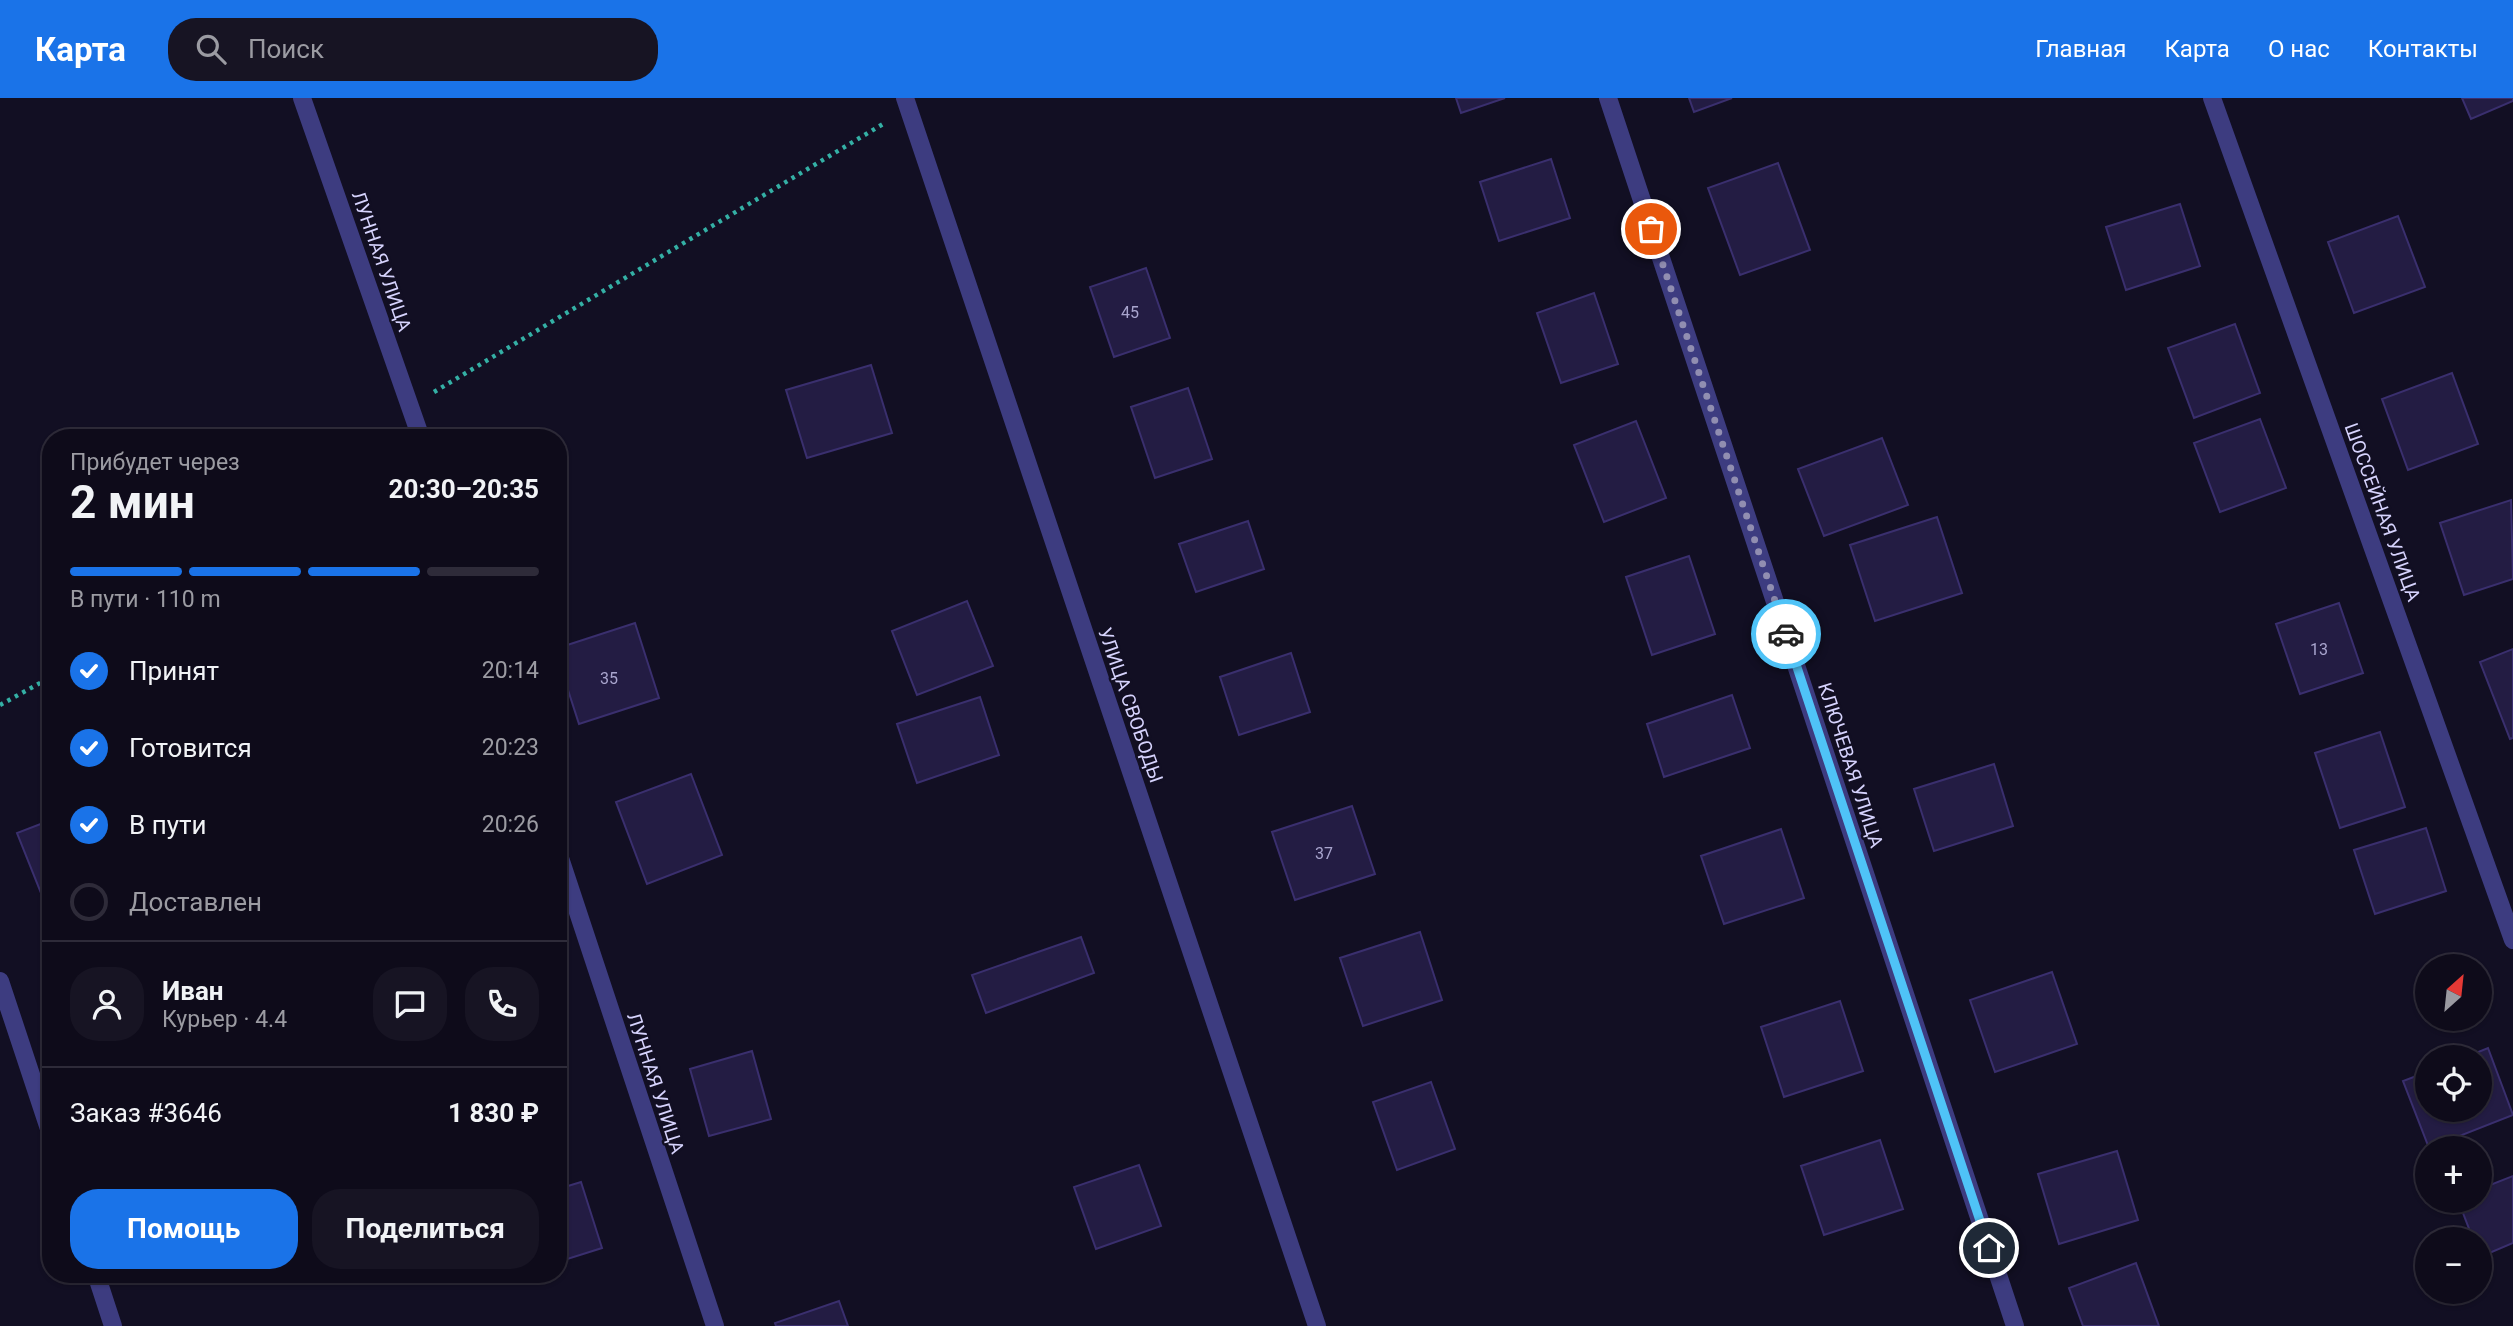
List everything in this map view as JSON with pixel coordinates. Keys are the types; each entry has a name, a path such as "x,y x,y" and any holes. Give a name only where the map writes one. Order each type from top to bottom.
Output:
{"street":[{"name":"ЛУННАЯ УЛИЦА","path":"302,98 418,429"},
{"name":"КЛЮЧЕВАЯ УЛИЦА","path":"1608,98 2015,1326"},
{"name":"ШОССЕЙНАЯ УЛИЦА","path":"2212,98 2513,940"},
{"name":"УЛИЦА СВОБОДЫ","path":"907,103 1317,1326"},
{"name":"ЛУННАЯ УЛИЦА","path":"567,879 715,1326"},
{"path":"0,981 42,1108"},
{"path":"99,1283 113,1326"}],"path":[{"path":"389,429 411,406 907,103"},
{"path":"0,705 42,682"}],"building":[{"path":"1456,98 1505,98 1461,113"},
{"path":"1689,98 1732,98 1694,112"},
{"path":"2462,98 2513,98 2513,101 2471,119"},
{"path":"1551,159 1570,218 1499,241 1480,182"},
{"path":"1778,163 1810,250 1740,275 1708,188"},
{"path":"2180,204 2200,266 2126,290 2106,227"},
{"path":"2398,216 2425,287 2354,313 2328,242"},
{"path":"1146,268 1170,338 1114,357 1090,287"},
{"path":"1594,293 1618,364 1561,383 1537,313"},
{"path":"2235,324 2260,393 2194,418 2168,348"},
{"path":"871,365 892,433 807,458 786,390"},
{"path":"2452,373 2478,444 2408,470 2382,399"},
{"path":"1188,388 1212,459 1155,478 1131,407"},
{"path":"2260,419 2286,488 2220,512 2194,443"},
{"path":"1636,421 1666,498 1604,522 1574,445"},
{"path":"1882,438 1908,505 1824,536 1798,469"},
{"path":"2511,500 2513,579 2464,595 2440,523"},
{"path":"1937,517 1962,593 1875,621 1850,545"},
{"path":"1248,521 1264,569 1196,592 1179,544"},
{"path":"1689,556 1715,634 1652,655 1626,577"},
{"path":"967,601 993,666 917,695 892,631"},
{"path":"2339,603 2363,673 2300,694 2276,624"},
{"path":"635,623 659,698 579,724 567,687 567,645"},
{"path":"2513,649 2513,738 2510,739 2480,662"},
{"path":"1291,653 1310,712 1239,735 1220,677"},
{"path":"1732,695 1750,748 1664,777 1647,724"},
{"path":"980,697 999,755 917,783 897,724"},
{"path":"2380,732 2405,807 2340,828 2315,753"},
{"path":"1994,764 2013,826 1934,851 1914,789"},
{"path":"691,774 722,855 647,884 616,802"},
{"path":"1352,806 1375,874 1295,900 1272,832"},
{"path":"42,823 42,896 17,833"},
{"path":"2426,828 2446,891 2375,914 2354,850"},
{"path":"1781,829 1804,898 1724,924 1701,856"},
{"path":"1420,932 1442,1000 1363,1026 1340,958"},
{"path":"1081,937 1094,973 986,1013 972,975"},
{"path":"2052,972 2077,1044 1995,1072 1970,1000"},
{"path":"1840,1001 1863,1071 1784,1097 1761,1027"},
{"path":"752,1051 771,1119 709,1136 690,1069"},
{"path":"2492,1059 2513,1115 2460,1136 2424,1136 2419,1122 2492,1122"},
{"path":"2415,1076 2415,1112 2403,1081"},
{"path":"1431,1082 1455,1149 1397,1170 1373,1102"},
{"path":"1880,1140 1903,1209 1824,1235 1801,1166"},
{"path":"2117,1151 2138,1220 2059,1244 2038,1174"},
{"path":"1139,1165 1161,1226 1096,1249 1074,1187"},
{"path":"2513,1176 2513,1243 2492,1252 2492,1227 2468,1227 2463,1213 2492,1213 2492,1184"},
{"path":"581,1182 602,1248 567,1259 567,1186"},
{"path":"2136,1263 2159,1326 2083,1326 2069,1288"},
{"path":"839,1301 848,1326 776,1326 775,1323"}],"way so far":[{"path":"1651,229 1786,634"}],"route":[{"path":"1786,634 1989,1248"}]}
